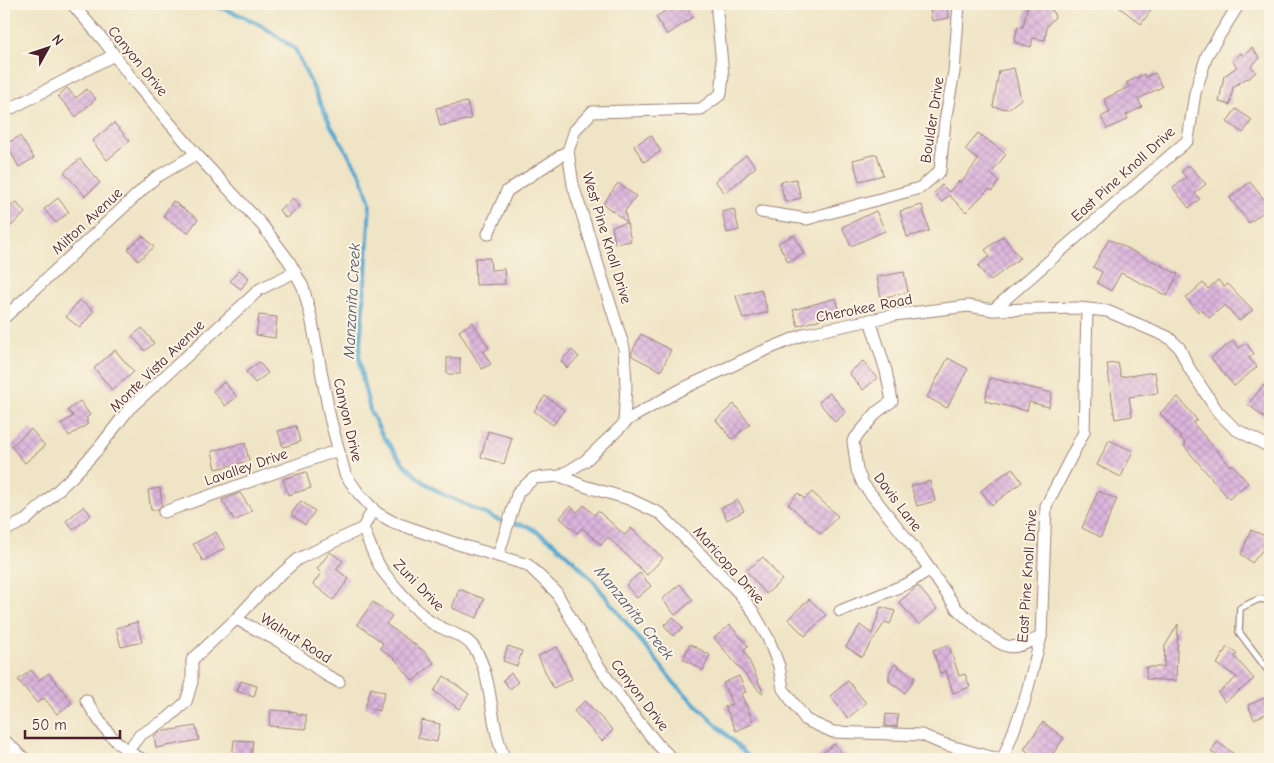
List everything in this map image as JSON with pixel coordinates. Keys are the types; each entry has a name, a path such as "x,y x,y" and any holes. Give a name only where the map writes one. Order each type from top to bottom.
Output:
{"street":[{"name":"Canyon Drive","path":"72,4 132,79 196,154 262,225 290,261 303,287 311,317 330,418 345,474 360,494 377,513 393,522 528,565 556,592 596,662 629,710 660,746 674,759"},
{"name":"West Pine Knoll Drive","path":"624,423 626,386 624,348 573,184 568,151 575,130 592,112 701,109 720,94 723,74 717,12 719,4"},
{"name":"Boulder Drive","path":"761,212 806,219 920,188 940,171 945,121 954,72 959,4"},
{"name":"East Pine Knoll Drive","path":"993,310 1188,140 1195,93 1207,55 1239,4"},
{"path":"4,112 114,55"},
{"path":"488,234 507,191 568,151"},
{"name":"Milton Avenue","path":"4,318 155,178 196,154"},
{"name":"Monte Vista Avenue","path":"4,531 26,520 72,477 98,449 129,409 260,289 295,272"},
{"name":"Cherokee Road","path":"498,556 518,492 534,478 560,476 585,461 629,418 680,390 761,352 805,334 894,315 968,306 993,310 1086,309 1108,311 1168,337 1179,347 1189,368 1218,412 1235,429 1270,447"},
{"name":"East Pine Knoll Drive","path":"1003,759 1024,703 1041,637 1046,506 1084,432 1086,309"},
{"name":"Davis Lane","path":"870,320 886,371 892,401 877,412 853,441 858,470 863,484 930,569 957,609 996,641 1008,647 1021,645 1041,637"},
{"name":"Lavalley Drive","path":"164,512 338,450"},
{"name":"Maricopa Drive","path":"560,476 584,486 629,498 661,514 739,594 752,610 768,638 779,666 784,689 806,720 833,732 922,735 955,753 998,759"},
{"path":"363,528 373,509"},
{"name":"Walnut Road","path":"124,755 140,735 167,719 186,702 192,682 192,660 236,619 262,591 298,560 363,528"},
{"name":"Zuni Drive","path":"363,528 382,570 411,602 429,621 464,638 474,648 487,679 493,719 505,759"},
{"path":"840,611 909,583 930,569"},
{"name":"Walnut Road","path":"236,619 280,642 339,682"},
{"path":"86,700 104,729 124,755 142,759"},
{"path":"4,740 24,759"}],"lane":[{"path":"1270,600 1259,599 1240,608 1238,632 1270,672"}],"building":[{"path":"675,4 684,4 693,17 667,35 656,17"},
{"path":"946,4 949,18 932,21 929,5"},
{"path":"1028,4 1055,4 1052,10 1055,17 1047,26 1045,40 1033,38 1031,47 1014,42 1018,26 1023,27"},
{"path":"1115,4 1156,4 1141,24"},
{"path":"1252,48 1260,58 1251,66 1256,72 1233,87 1230,105 1219,102 1224,76 1237,67 1232,61 1241,53 1243,56"},
{"path":"1014,68 1021,99 1008,109 993,107 999,71"},
{"path":"1155,73 1162,87 1138,99 1142,107 1126,115 1128,119 1107,129 1101,117 1110,112 1104,99 1129,87 1126,83 1144,74 1145,77"},
{"path":"67,88 76,98 87,89 96,99 76,117 58,96"},
{"path":"467,102 471,119 440,126 436,108"},
{"path":"1236,109 1252,120 1243,133 1227,122"},
{"path":"114,123 130,141 107,160 92,141"},
{"path":"978,133 1006,154 991,174 999,181 992,191 989,189 966,212 949,195 942,202 934,193 942,185 949,192 959,181 961,183 978,160 965,150"},
{"path":"651,135 661,151 644,162 634,146"},
{"path":"20,136 34,158 19,167 6,144"},
{"path":"877,154 883,175 859,181 853,160"},
{"path":"746,155 756,167 725,193 715,181"},
{"path":"80,159 100,183 85,196 64,172"},
{"path":"1189,165 1206,184 1195,193 1200,199 1189,208 1173,188 1186,177 1181,172"},
{"path":"796,179 801,198 785,202 780,182"},
{"path":"1250,182 1270,207 1249,223 1230,198"},
{"path":"618,183 636,196 625,211 627,222 603,204"},
{"path":"58,198 69,212 56,223 44,209"},
{"path":"293,198 300,207 286,218 279,210"},
{"path":"173,201 198,219 188,233 163,216"},
{"path":"16,202 25,213 10,227 4,220 4,212"},
{"path":"922,205 929,231 907,237 900,211"},
{"path":"734,209 739,230 727,233 722,212"},
{"path":"876,211 885,231 851,246 842,227"},
{"path":"627,223 631,241 615,244 612,226"},
{"path":"794,235 804,254 788,262 778,243"},
{"path":"143,236 154,247 138,261 128,249"},
{"path":"1003,236 1020,258 990,281 978,266 990,256 985,250"},
{"path":"1109,239 1178,274 1167,296 1121,273 1111,291 1097,283 1102,272 1093,267"},
{"path":"475,258 490,258 491,270 504,269 505,284 476,285"},
{"path":"239,270 249,278 241,289 230,281"},
{"path":"904,272 908,292 881,298 877,277"},
{"path":"1218,280 1224,287 1228,284 1253,310 1239,321 1225,305 1209,318 1201,309 1198,312 1186,298 1203,283 1208,289"},
{"path":"761,289 768,312 743,319 736,296"},
{"path":"836,298 840,313 798,326 793,310"},
{"path":"79,300 94,311 80,328 66,317"},
{"path":"259,315 277,317 275,338 256,335"},
{"path":"473,322 489,348 483,352 491,364 482,369 459,331"},
{"path":"142,328 154,343 145,351 132,336"},
{"path":"641,334 671,350 661,371 632,356 632,352"},
{"path":"1233,341 1239,348 1246,343 1254,354 1249,358 1257,367 1234,386 1211,358"},
{"path":"115,350 134,372 112,390 94,368"},
{"path":"572,350 579,357 567,368 561,361"},
{"path":"447,358 460,358 460,374 447,374"},
{"path":"948,358 968,369 947,408 927,397"},
{"path":"863,361 877,378 863,390 849,373"},
{"path":"259,362 268,373 255,383 246,372"},
{"path":"1118,363 1121,377 1155,372 1158,393 1129,397 1132,416 1115,419 1107,364"},
{"path":"990,378 1052,393 1049,407 1029,402 1027,411 985,401"},
{"path":"224,382 237,397 225,406 213,391"},
{"path":"1264,385 1270,390 1270,423 1248,404"},
{"path":"830,393 846,412 835,422 819,402"},
{"path":"545,396 564,410 553,425 534,411"},
{"path":"1178,397 1197,420 1193,423 1230,466 1232,464 1248,483 1229,499 1184,446 1186,444 1160,413"},
{"path":"80,401 90,415 86,418 88,424 69,436 61,424 73,416 68,410"},
{"path":"734,404 750,424 732,439 716,420"},
{"path":"296,426 300,442 283,447 278,431"},
{"path":"31,429 45,446 25,463 11,446"},
{"path":"488,431 512,438 504,464 481,457"},
{"path":"1109,440 1133,451 1121,477 1097,465"},
{"path":"245,443 249,461 216,469 212,451"},
{"path":"1012,468 1022,482 992,505 981,491"},
{"path":"306,472 311,488 288,495 283,479"},
{"path":"930,481 935,501 917,506 911,486"},
{"path":"160,488 162,505 157,510 151,510 148,490"},
{"path":"1098,491 1117,499 1101,537 1082,528"},
{"path":"812,492 838,516 821,534 788,504 798,493 804,499"},
{"path":"240,493 252,511 235,521 222,500"},
{"path":"738,500 744,511 727,520 721,508"},
{"path":"301,501 315,511 305,525 291,514"},
{"path":"584,505 594,515 598,511 625,535 631,528 663,558 647,575 608,537 601,545 582,528 577,533 560,518 570,506 577,512"},
{"path":"84,506 91,515 73,530 66,521"},
{"path":"1251,530 1270,538 1270,550 1264,548 1252,563 1241,554"},
{"path":"216,532 225,548 203,561 193,544"},
{"path":"330,552 343,561 336,569 349,579 333,600 313,584 321,573 317,569"},
{"path":"763,557 782,580 766,594 746,571"},
{"path":"640,573 651,586 637,598 626,585"},
{"path":"680,584 693,600 675,615 662,599"},
{"path":"918,586 937,609 919,625 899,602"},
{"path":"459,589 484,599 477,618 452,608"},
{"path":"809,599 826,615 805,636 788,619"},
{"path":"373,602 392,616 386,624 424,651 434,663 413,681 395,659 380,648 383,643 357,624"},
{"path":"881,607 895,611 890,624 885,622 862,657 846,647 860,625 872,634"},
{"path":"673,617 683,628 673,636 664,625"},
{"path":"137,622 142,642 121,647 116,628"},
{"path":"1178,624 1176,681 1146,679 1146,667 1164,667 1165,646"},
{"path":"730,625 748,646 744,649 763,692 761,693 714,638"},
{"path":"690,644 710,655 703,670 683,659"},
{"path":"949,645 959,676 965,674 970,687 953,693 946,671 940,673 933,650"},
{"path":"508,646 522,651 517,666 503,661"},
{"path":"557,647 572,679 553,688 538,656"},
{"path":"1227,647 1237,653 1235,657 1254,679 1225,702 1218,693 1237,677 1217,664"},
{"path":"895,664 915,678 905,693 889,681 889,673"},
{"path":"31,670 39,680 49,673 72,703 57,714 44,698 37,703 18,680"},
{"path":"511,673 518,682 510,689 503,680"},
{"path":"444,676 469,694 459,709 434,691"},
{"path":"739,676 746,692 741,694 754,723 736,731 725,706 732,704 723,683"},
{"path":"241,681 257,686 254,697 237,691"},
{"path":"848,681 866,703 848,718 830,696"},
{"path":"371,688 385,692 379,711 365,707"},
{"path":"1270,696 1270,712 1254,719 1248,705"},
{"path":"585,701 613,730 602,741 574,711"},
{"path":"271,710 297,712 297,715 306,715 306,729 269,726"},
{"path":"886,714 898,715 897,727 885,726"},
{"path":"421,720 440,724 437,742 418,738"},
{"path":"1043,722 1064,738 1049,759 1038,759 1024,749"},
{"path":"196,726 199,740 156,748 154,736 159,732"},
{"path":"234,740 253,741 251,759 232,759"},
{"path":"1217,742 1233,753 1228,759 1223,759 1211,752"},
{"path":"834,744 848,759 816,759"}],"waterway":[{"name":"Manzanita Creek","path":"210,4 240,15 264,27 295,49 331,126 361,175 370,203 359,356 370,410 382,435 404,464 422,481 440,493 501,521 528,526 553,542 594,582 675,684 751,759"}]}
